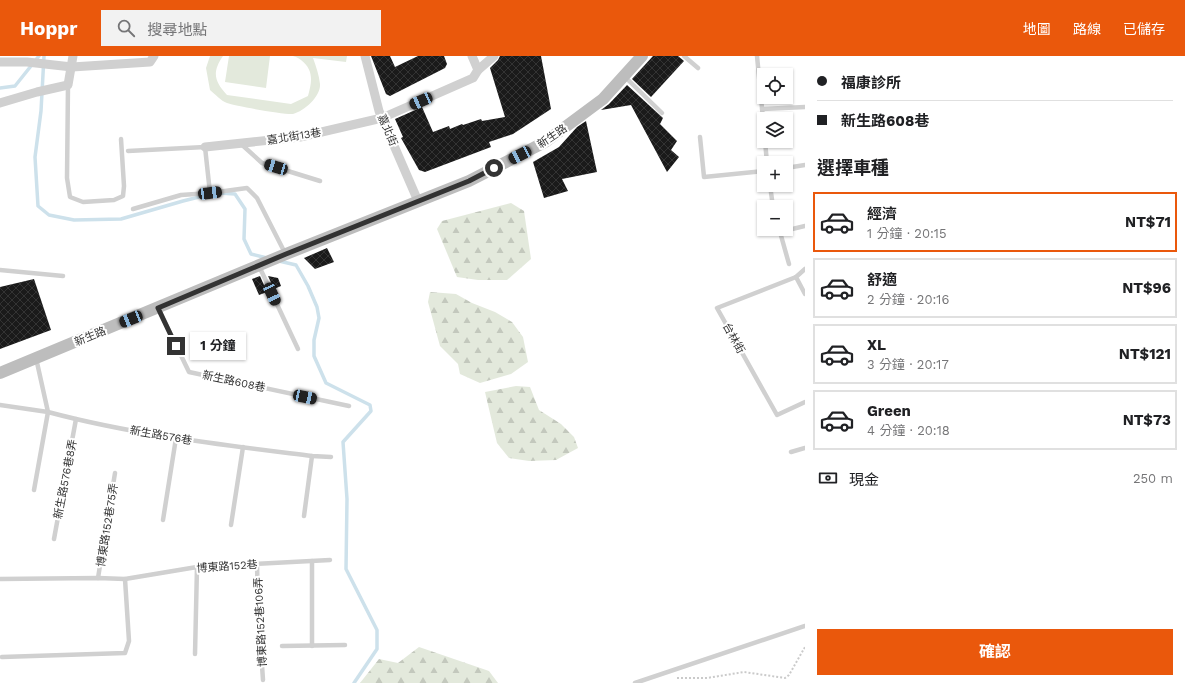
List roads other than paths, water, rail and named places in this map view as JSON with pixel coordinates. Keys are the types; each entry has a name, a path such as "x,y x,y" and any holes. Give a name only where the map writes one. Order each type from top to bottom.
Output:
{"street":[{"path":"0,103 68,85 73,56"},
{"path":"0,62 29,59 72,67 150,62 154,56"},
{"name":"嘉北街","path":"365,56 382,118 418,201"},
{"path":"472,56 478,70"},
{"name":"嘉北街13巷","path":"205,147 300,137 382,118 473,78 478,70 494,56"},
{"name":"新生路","path":"0,373 286,254 469,181 545,142 603,99 642,56"}],"lane":[{"path":"684,56 698,68"},
{"path":"757,56 762,112"},
{"path":"624,76 662,113"},
{"path":"68,85 67,178 70,198 83,202 114,200 123,196 124,186 121,139"},
{"path":"762,109 805,106"},
{"path":"700,137 704,177 757,172"},
{"path":"240,143 262,163 320,180"},
{"path":"128,151 205,147 210,193"},
{"path":"793,167 805,165"},
{"path":"133,209 181,196 247,188 257,198 286,254"},
{"path":"789,264 780,232 805,226"},
{"path":"259,266 298,349"},
{"path":"0,270 63,276"},
{"name":"台林街","path":"804,272 796,277 718,308 777,416 805,402"},
{"path":"796,277 805,294"},
{"name":"新生路608巷","path":"158,308 189,372 349,406"},
{"path":"34,490 48,412 36,357"},
{"name":"新生路576巷","path":"0,406 48,412 76,419 176,438 312,456 331,457"},
{"name":"新生路576巷8弄","path":"54,539 76,419"},
{"path":"163,520 176,438"},
{"path":"231,525 243,447"},
{"path":"791,452 805,448"},
{"path":"304,516 312,456"},
{"name":"博東路152巷75弄","path":"98,578 115,473"},
{"name":"博東路152巷","path":"0,579 125,579 197,567 330,560"},
{"path":"312,561 312,646"},
{"name":"博東路152巷106弄","path":"257,564 258,607 263,680"},
{"path":"195,654 197,567"},
{"path":"2,656 125,653 129,641 125,579"},
{"path":"636,683 805,626"},
{"path":"282,646 345,645"}],"waterway":[{"path":"0,88 15,86 39,56"},
{"path":"44,56 41,111 35,157 38,206 49,215 74,220 121,219 211,194"},
{"path":"219,193 235,194 245,209 244,239 251,254 267,258"},
{"path":"279,261 296,265 308,286 317,307 319,318 314,340 314,356 326,383 370,405 371,411 343,442 347,499 346,569 377,630 377,649 354,683"}]}
